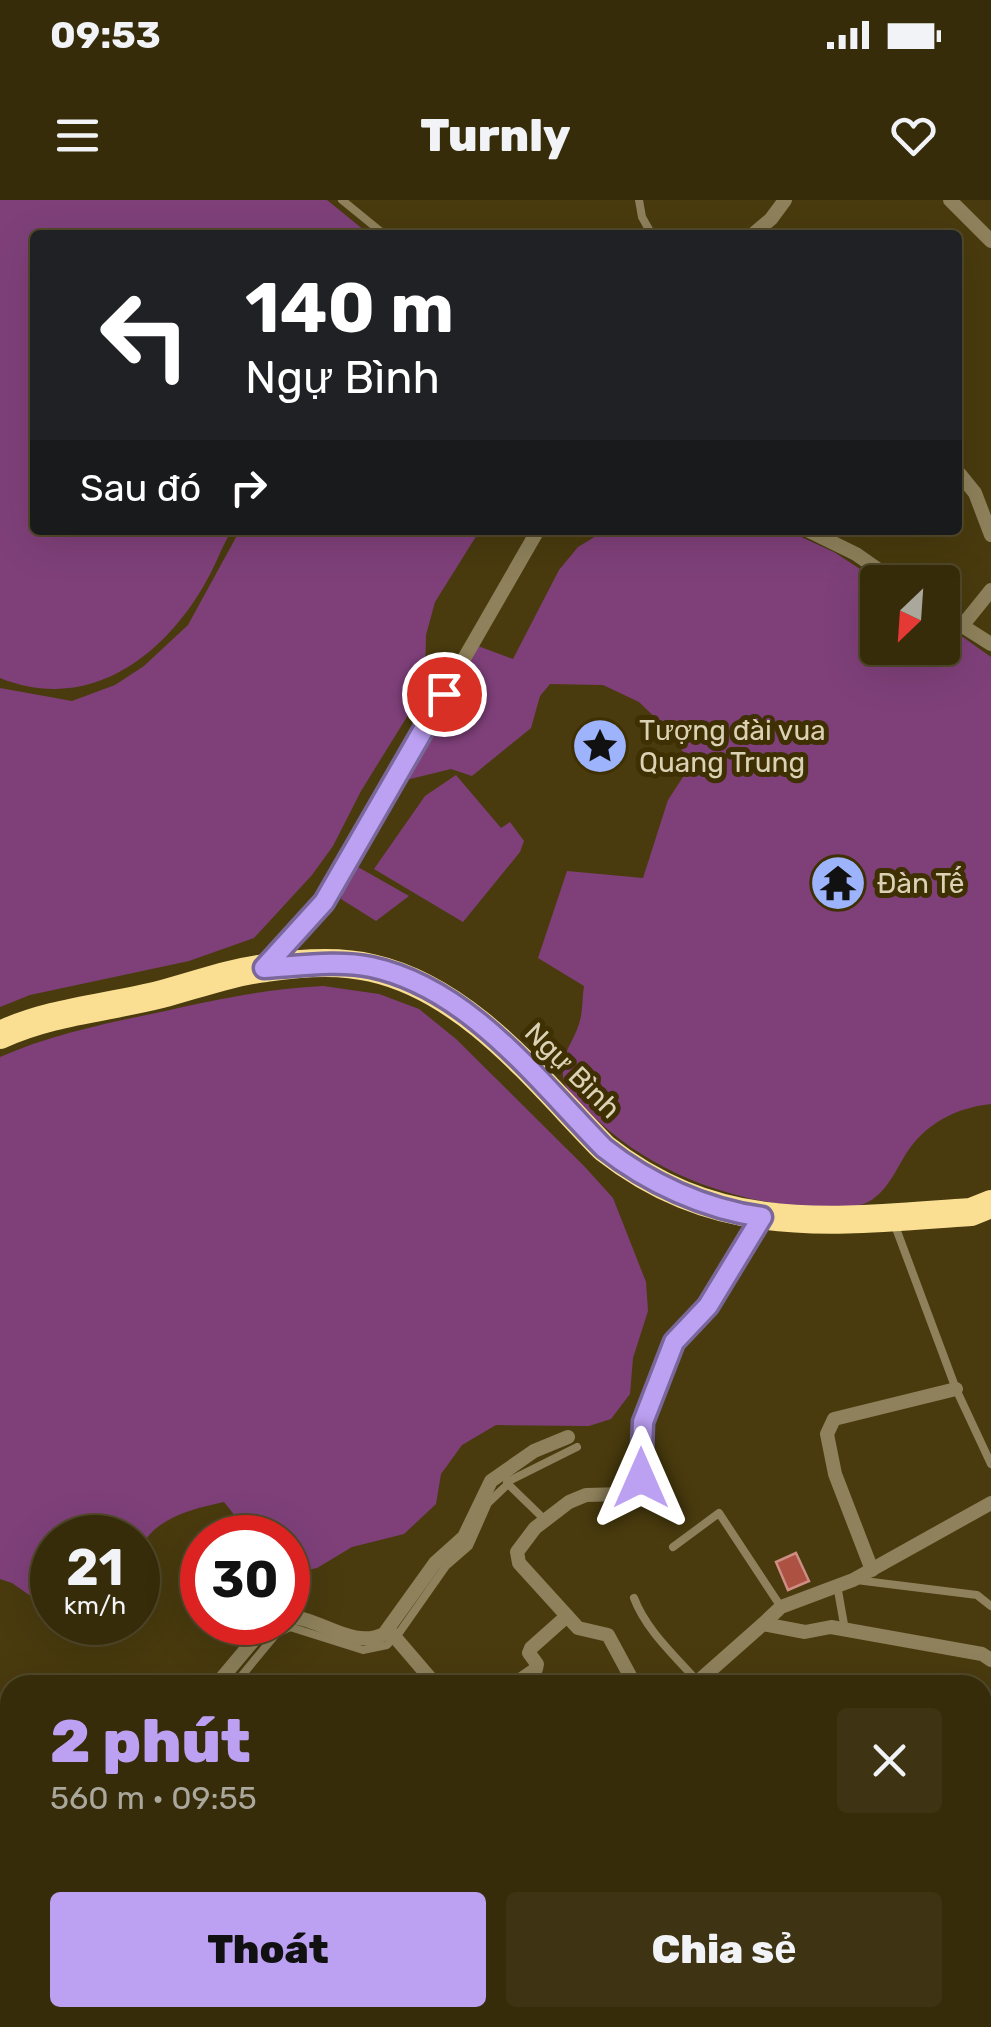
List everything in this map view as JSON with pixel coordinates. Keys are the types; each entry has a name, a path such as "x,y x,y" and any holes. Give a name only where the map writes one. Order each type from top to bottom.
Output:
{"highway":[{"name":"Ngự Bình","path":"0,1035 69,1011 149,998 264,968 369,966 440,994 496,1039 604,1148 624,1163 695,1200 762,1217 832,1222 971,1212 991,1204"}],"street":[{"path":"759,230 785,200"},
{"path":"950,200 991,241"},
{"path":"962,477 975,493 991,536"},
{"path":"264,968 324,902 535,535"},
{"path":"817,535 872,565"},
{"path":"991,590 962,626 991,644"},
{"path":"630,1675 608,1635 581,1629 517,1558 544,1519 586,1495 616,1496 635,1488 642,1470 643,1422 674,1342 708,1306 762,1217"},
{"path":"872,1570 835,1474 827,1434 834,1419 956,1389"},
{"path":"310,1621 360,1638 392,1633 441,1556 464,1537 485,1490 534,1451 573,1442"},
{"path":"705,1675 780,1607 853,1580 991,1503"},
{"path":"528,1675 537,1664 529,1653 531,1648 567,1616"},
{"path":"763,1624 805,1632 845,1630 982,1654 991,1660"},
{"path":"392,1633 428,1675"},
{"path":"224,1675 250,1645"}],"lane":[{"path":"342,200 379,230"},
{"path":"639,200 649,230"},
{"path":"892,1217 956,1389 991,1464"},
{"path":"503,1479 544,1519"},
{"path":"674,1547 719,1513 780,1607"},
{"path":"853,1580 976,1594 991,1606"},
{"path":"838,1585 845,1630"},
{"path":"634,1598 652,1629 689,1675"},
{"path":"242,1675 278,1633 290,1628 363,1650 380,1648 392,1633"}],"shaded area":[{"path":"0,200 327,200 364,230 30,230 30,535 230,535 191,606 170,632 122,671 94,683 64,689 33,687 0,678"},
{"path":"237,535 477,535 435,602 426,635 425,679 413,707 361,791 333,846 254,938 189,961 30,995 0,1007 0,688 72,701 115,685 144,666 188,625"},
{"path":"598,535 797,535 860,569 860,665 960,665 960,635 991,657 991,1104 964,1109 930,1127 912,1146 884,1189 866,1203 843,1208 787,1205 691,1180 632,1148 606,1128 565,1084 563,1065 580,1020 584,986 538,958 567,871 643,878 668,800 685,774 687,757 668,730 639,702 603,685 550,684 540,696 531,728 472,776 451,769 406,780 404,774 478,646 513,659 559,570 578,547"},
{"path":"456,775 501,828 510,822 524,841 520,852 463,922 374,869 425,796"},
{"path":"358,867 409,896 376,921 341,899 345,884"},
{"path":"323,986 379,994 419,1009 456,1039 613,1198 646,1282 648,1311 633,1358 630,1394 611,1419 589,1426 496,1425 462,1445 441,1474 436,1504 404,1534 352,1547 310,1569 310,1515 234,1515 224,1502 178,1515 160,1526 160,1515 30,1515 30,1596 0,1579 0,1057 57,1036 116,1021 280,990"}],"building":[{"path":"796,1553 809,1581 788,1590 776,1562"}],"place":[{"name":"Tượng đài vua Quang Trung","path":"600,746"},
{"name":"Đàn Tế","path":"838,883"}],"route":[{"path":"444,694 324,902 264,968 369,966 440,994 496,1039 604,1148 624,1163 695,1200 762,1217 708,1306 674,1342 641,1428 641,1478"}]}
